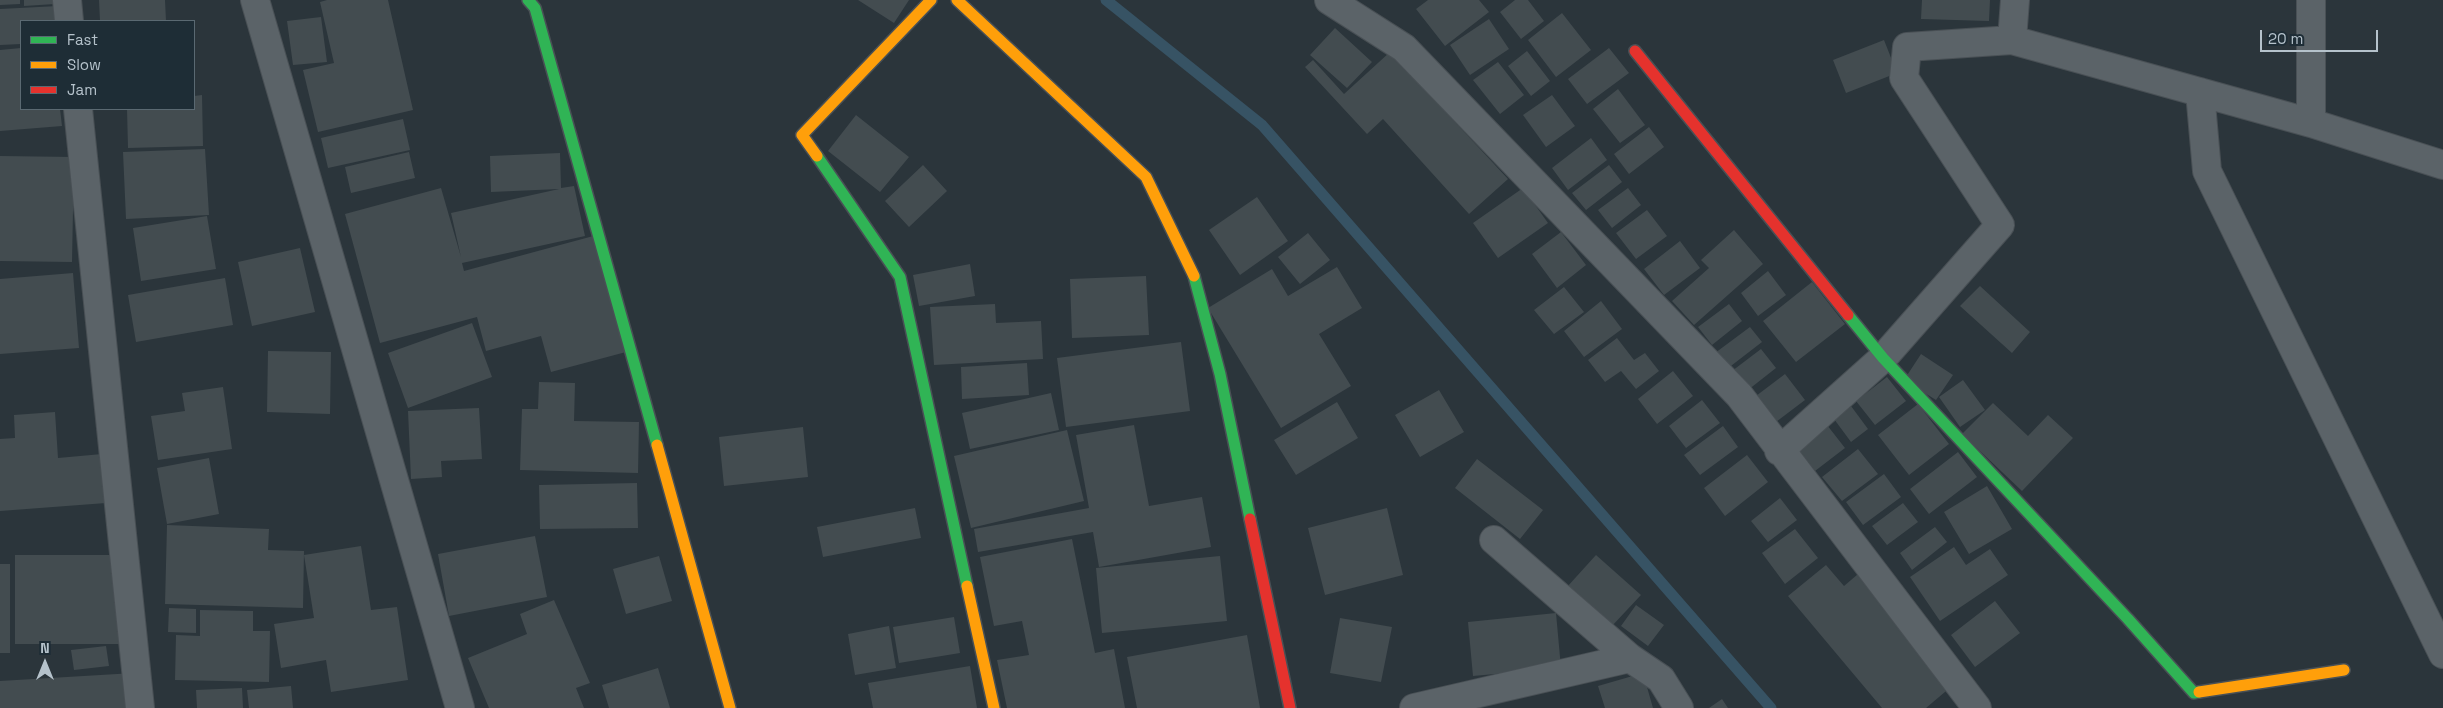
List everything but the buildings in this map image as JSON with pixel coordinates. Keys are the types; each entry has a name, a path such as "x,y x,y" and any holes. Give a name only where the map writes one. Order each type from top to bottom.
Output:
{"street":[{"path":"67,0 69,20"},
{"path":"255,0 460,708"},
{"path":"528,0 535,8 730,708"},
{"path":"931,0 802,135 900,276 994,708"},
{"path":"957,0 1146,176 1192,269 1220,374 1290,708"},
{"path":"2012,40 2015,0"},
{"path":"2311,123 2312,0"},
{"path":"1346,4 1404,48 1739,395 1779,451 1977,708"},
{"path":"1779,451 1883,358 2000,225 1904,78 1907,47 2012,40 2311,123 2443,165"},
{"path":"1635,51 1883,358 2128,619 2194,693 2344,670"},
{"path":"2200,92 2207,171 2443,654"},
{"path":"78,110 140,708"},
{"path":"1494,540 1630,658 1661,679 1680,708"},
{"path":"1414,708 1630,658"}],"waterway":[{"path":"1106,0 1262,125 1771,708"}],"traffic: fast":[{"path":"528,0 535,8 657,445"},
{"path":"817,156 900,277 967,586"},
{"path":"1194,276 1220,374 1250,519"},
{"path":"1848,315 1883,358 2128,619 2194,693 2199,692"}],"traffic: slow":[{"path":"817,156 802,135 931,0"},
{"path":"957,0 1146,177 1194,276"},
{"path":"657,445 730,708"},
{"path":"967,586 994,708"},
{"path":"2199,692 2344,670"}],"traffic: jam":[{"path":"1635,51 1848,315"},
{"path":"1250,519 1290,708"}]}
